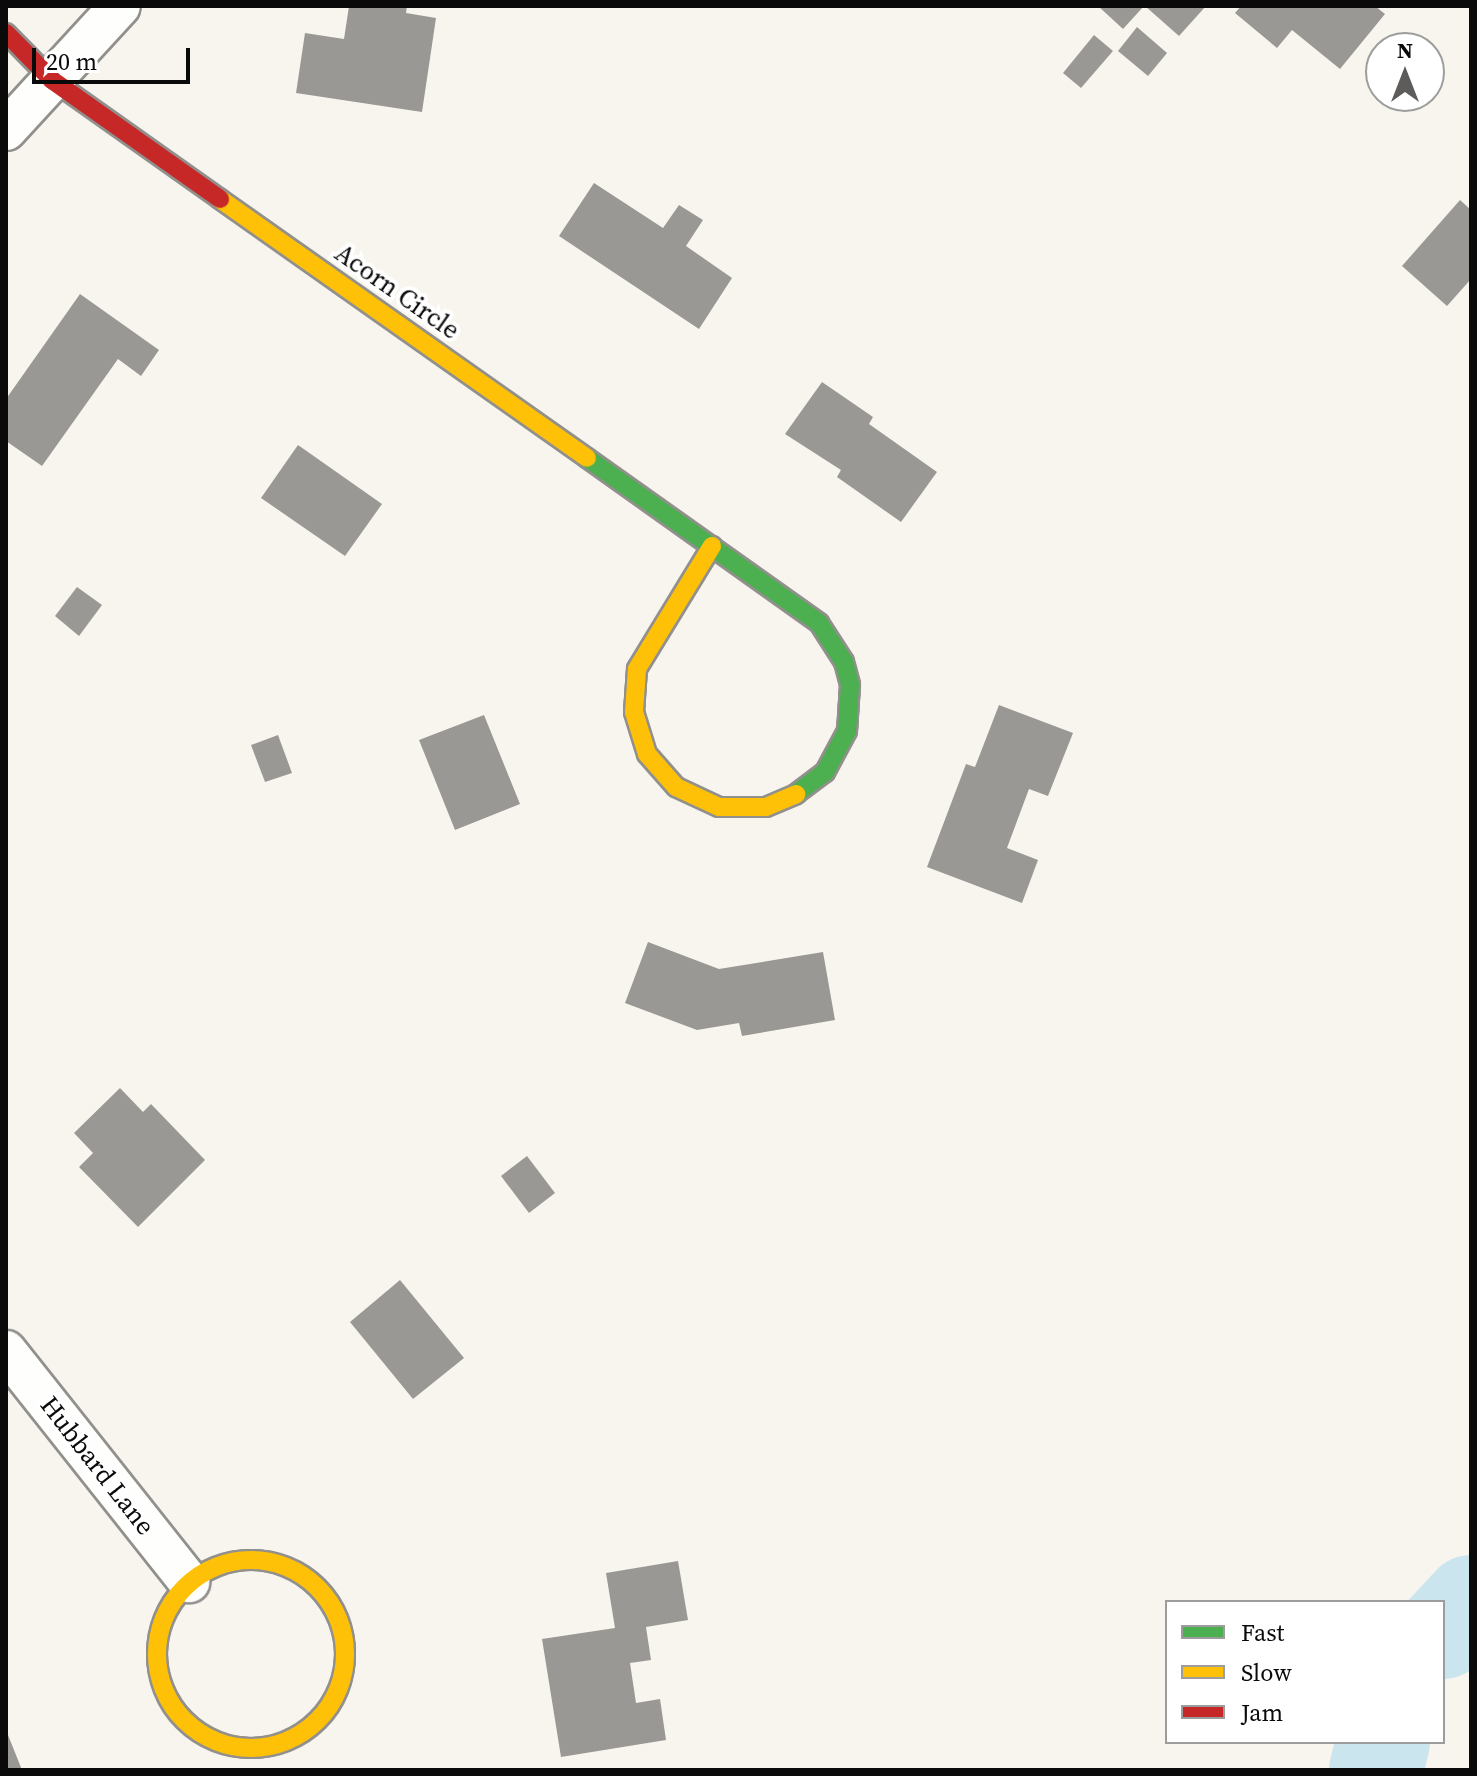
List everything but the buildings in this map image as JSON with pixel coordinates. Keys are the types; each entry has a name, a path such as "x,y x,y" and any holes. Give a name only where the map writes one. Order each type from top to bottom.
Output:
{"street":[{"path":"6,130 120,6"},
{"name":"Acorn Circle","path":"6,33 52,80 712,546 819,623 844,662 850,685 847,731 825,772 788,800 766,807 742,809 697,800 660,773 638,734 634,712 637,669 712,546"},
{"name":"Hubbard Lane","path":"6,1351 189,1582"},
{"path":"253,1559 297,1570 323,1593 341,1622 345,1667 328,1710 312,1726 274,1746 232,1747 193,1729 178,1714 166,1697 156,1657 164,1615 189,1582 230,1561 253,1559"}],"waterway":[{"path":"1445,1630 1471,1602"},
{"path":"1376,1770 1382,1744"}],"traffic: fast":[{"path":"587,458 819,623 844,662 850,685 847,731 825,772 796,794"}],"traffic: slow":[{"path":"220,199 587,458"},
{"path":"712,546 637,669 634,712 647,754 676,787 719,807 766,807 796,794"},
{"path":"251,1560 269,1561 287,1567 318,1587 338,1618 344,1636 345,1654 344,1672 338,1690 318,1721 287,1741 269,1747 251,1748 233,1747 215,1741 184,1721 164,1690 158,1672 157,1654 158,1636 164,1618 184,1587 215,1567 233,1561 251,1560"}],"traffic: jam":[{"path":"6,33 52,80 220,199"}]}
